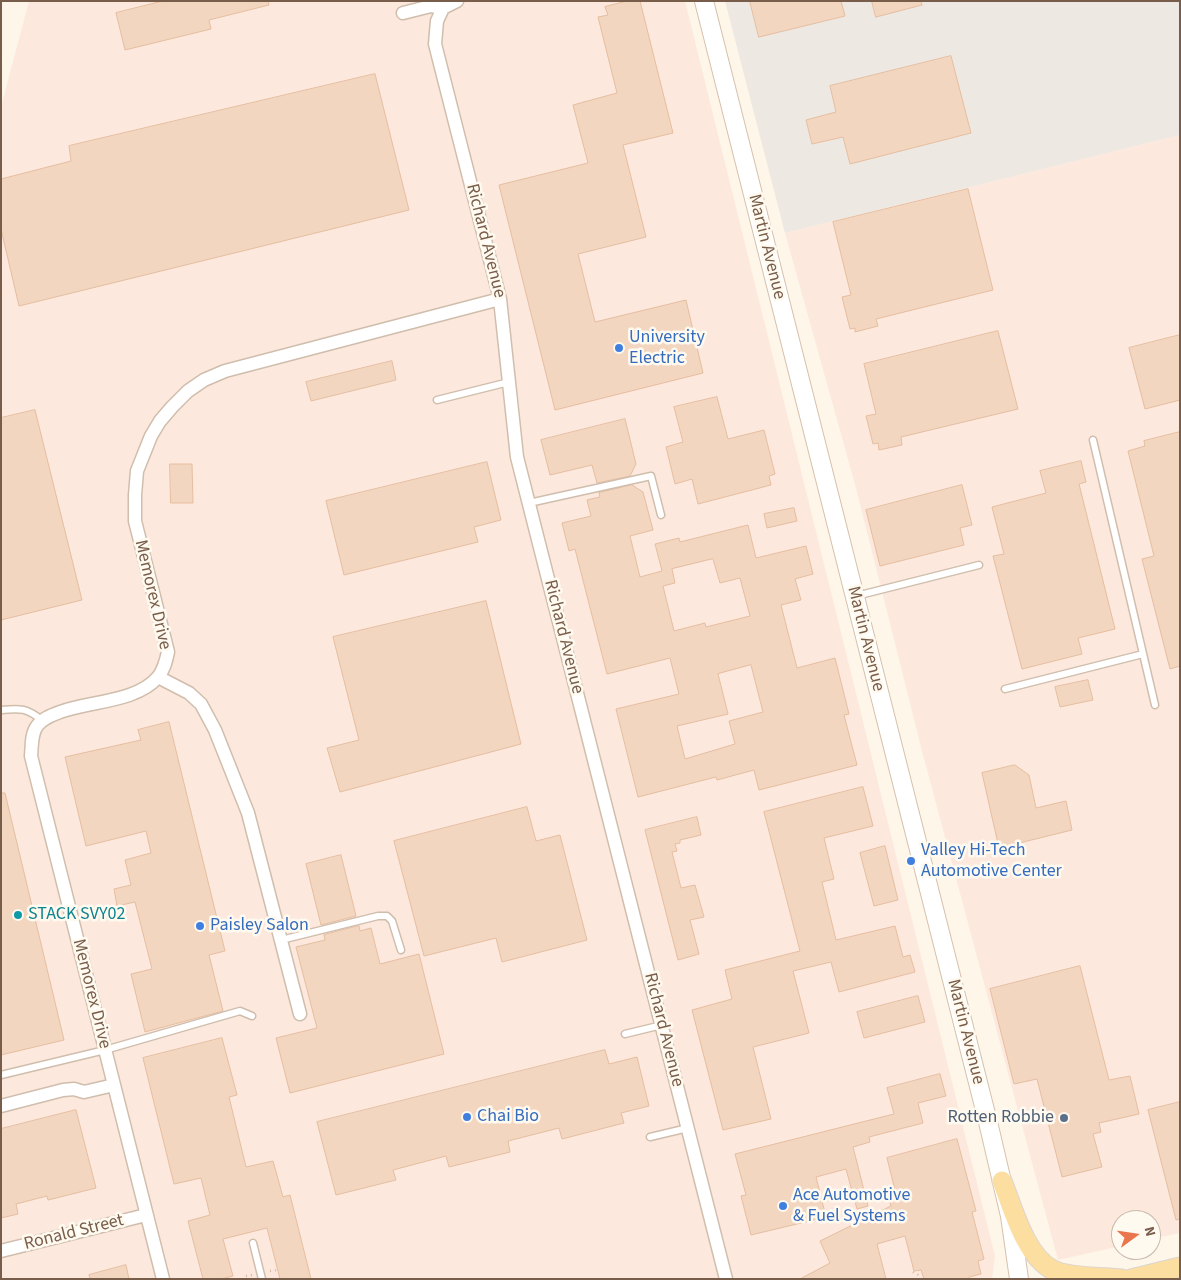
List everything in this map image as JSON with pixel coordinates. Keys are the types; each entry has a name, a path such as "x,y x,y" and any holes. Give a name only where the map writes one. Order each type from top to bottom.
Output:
{"main road":[{"path":"1002,1181 1024,1236 1040,1260 1053,1270 1064,1274 1122,1279"},
{"path":"1131,1279 1180,1267"}],"street":[{"path":"403,13 431,6 443,8 457,1"},
{"name":"Martin Avenue","path":"704,1 988,1122 1015,1245 1019,1279"},
{"name":"Richard Avenue","path":"443,8 437,21 435,44 500,300 517,457 726,1279"},
{"name":"Memorex Drive","path":"163,1279 31,756 32,740 36,726 47,717 68,709 138,692 158,677 165,664 168,652 135,521 137,471 160,422 188,392 204,380 225,371 500,300"},
{"path":"158,677 189,692 201,704 216,730 248,813 300,1014"},
{"path":"1,1106 63,1090 74,1089 84,1092 114,1085"},
{"name":"Ronald Street","path":"1,1251 146,1215"}],"lane":[{"path":"438,400 509,382"},
{"path":"1093,440 1155,706"},
{"path":"529,503 651,476 661,515"},
{"path":"854,596 979,565"},
{"path":"1005,689 1143,654"},
{"path":"1,710 18,708 31,712 43,721"},
{"path":"281,940 378,916 387,916 392,921 401,950"},
{"path":"1,1075 105,1050 240,1011 252,1016"},
{"path":"625,1034 662,1025"},
{"path":"650,1137 688,1128"},
{"path":"253,1243 262,1279"}],"path":[{"path":"913,1272 918,1275 919,1279"}],"shaded area":[{"path":"29,1 685,1 995,1256 992,1279 1,1279 1,107"},
{"path":"725,1 1180,1 1180,135 785,233"},
{"path":"1180,135 1180,1233 1161,1237 1161,1210 1111,1210 1111,1248 1058,1260 922,751 856,488 785,233"}],"building":[{"path":"163,1 268,1 269,5 209,20 211,29 125,50 116,13"},
{"path":"627,1 640,1 673,133 623,145 646,237 578,254 595,322 686,300 703,373 555,410 499,185 588,163 573,105 617,93 598,17 608,15 605,7"},
{"path":"750,1 841,1 845,16 759,37"},
{"path":"872,1 921,1 922,5 876,17"},
{"path":"951,56 971,133 850,164 843,137 812,144 806,120 836,112 830,86"},
{"path":"375,74 409,210 19,306 1,229 1,179 71,161 69,146"},
{"path":"968,189 993,290 876,319 878,326 855,332 855,328 850,329 842,297 851,295 833,222"},
{"path":"998,331 1018,409 901,437 902,445 879,450 878,443 873,444 866,416 876,414 864,364"},
{"path":"1180,335 1180,400 1145,409 1129,348"},
{"path":"392,361 396,380 311,401 306,382"},
{"path":"717,397 728,439 764,430 775,474 769,476 771,485 698,504 692,479 675,484 666,447 683,442 674,407"},
{"path":"35,410 82,600 1,620 1,418"},
{"path":"625,419 636,464 630,476 597,483 592,465 550,475 541,440"},
{"path":"1180,432 1180,666 1170,669 1142,559 1154,556 1128,451 1145,446 1144,441"},
{"path":"1081,461 1086,482 1079,484 1115,629 1078,638 1082,654 1022,669 993,556 1004,554 992,507 1046,493 1040,471"},
{"path":"487,462 501,520 474,527 478,542 344,575 326,501"},
{"path":"170,464 192,464 193,503 171,503"},
{"path":"632,485 643,492 653,530 630,536 640,577 662,571 655,544 679,538 680,542 748,525 756,558 806,546 813,574 795,579 801,600 781,605 797,668 835,658 849,714 844,715 857,765 759,790 754,770 717,780 716,777 638,797 616,709 679,694 670,658 607,674 575,549 569,551 562,523 591,516 587,500 600,497 599,493","holes":["713,559 720,583 740,578 750,616 706,627 705,623 674,631 663,586 675,583 672,569","751,665 763,712 729,721 735,744 685,759 677,726 728,714 718,674"]},
{"path":"962,485 972,525 960,528 964,545 880,566 866,510"},
{"path":"794,508 797,521 767,528 764,514"},
{"path":"486,601 521,744 340,792 327,748 359,740 333,637"},
{"path":"1088,680 1093,700 1060,707 1055,687"},
{"path":"169,722 225,951 209,955 223,1011 145,1032 131,974 152,969 135,902 117,906 114,889 131,885 125,860 151,853 146,831 86,846 65,757 141,740 138,730"},
{"path":"1015,765 1029,775 1036,808 1066,801 1072,830 999,848 982,773"},
{"path":"863,787 873,826 824,838 834,879 822,882 836,940 895,926 903,957 910,955 915,972 839,992 831,962 793,971 809,1033 753,1047 771,1119 723,1130 692,1010 732,999 725,970 800,951 764,812"},
{"name":"STACK SVY02","path":"1,793 5,793 64,1040 1,1055"},
{"path":"527,807 536,841 560,835 587,940 502,962 496,938 424,956 394,841"},
{"path":"697,817 701,835 680,840 680,843 675,844 677,851 672,852 681,888 695,885 704,917 690,920 699,954 678,960 645,830"},
{"path":"885,846 898,900 874,906 860,853"},
{"path":"341,855 356,916 321,925 306,864"},
{"path":"359,926 360,931 371,928 380,964 419,954 444,1054 290,1093 276,1038 317,1028 296,947 325,940 324,935"},
{"path":"1080,966 1109,1080 1130,1076 1139,1114 1099,1123 1101,1132 1093,1134 1102,1167 1062,1177 1037,1079 1014,1084 990,989"},
{"path":"918,996 925,1022 864,1038 857,1012"},
{"path":"222,1038 237,1095 229,1097 246,1167 273,1161 283,1197 290,1195 311,1279 280,1279 267,1228 223,1239 233,1276 221,1279 203,1279 188,1221 210,1215 201,1178 174,1184 143,1058"},
{"path":"605,1050 609,1064 637,1057 649,1106 621,1113 624,1123 562,1139 559,1128 508,1141 510,1152 449,1167 446,1156 393,1170 396,1180 336,1195 317,1122"},
{"path":"940,1074 946,1096 918,1103 923,1123 869,1137 870,1142 853,1147 868,1206 857,1209 846,1169 816,1177 826,1217 751,1235 741,1196 746,1195 735,1154 894,1114 887,1088"},
{"path":"1180,1102 1180,1219 1176,1220 1148,1110"},
{"path":"76,1110 96,1188 48,1200 47,1196 16,1204 18,1214 1,1218 1,1129"},
{"path":"957,1139 976,1211 972,1212 984,1259 978,1261 981,1274 969,1277 969,1279 924,1279 921,1270 914,1271 905,1236 877,1244 886,1279 800,1279 830,1263 820,1241 891,1206 889,1200 897,1198 887,1158"},
{"path":"126,1265 129,1279 90,1279 89,1275"}],"place":[{"name":"University Electric","path":"619,348"},
{"name":"Valley Hi-Tech Automotive Center","path":"911,861"},
{"name":"STACK SVY02","path":"18,915"},
{"name":"Paisley Salon","path":"200,926"},
{"name":"Chai Bio","path":"467,1117"},
{"name":"Rotten Robbie","path":"1064,1118"},
{"name":"Ace Automotive & Fuel Systems","path":"783,1206"}]}
